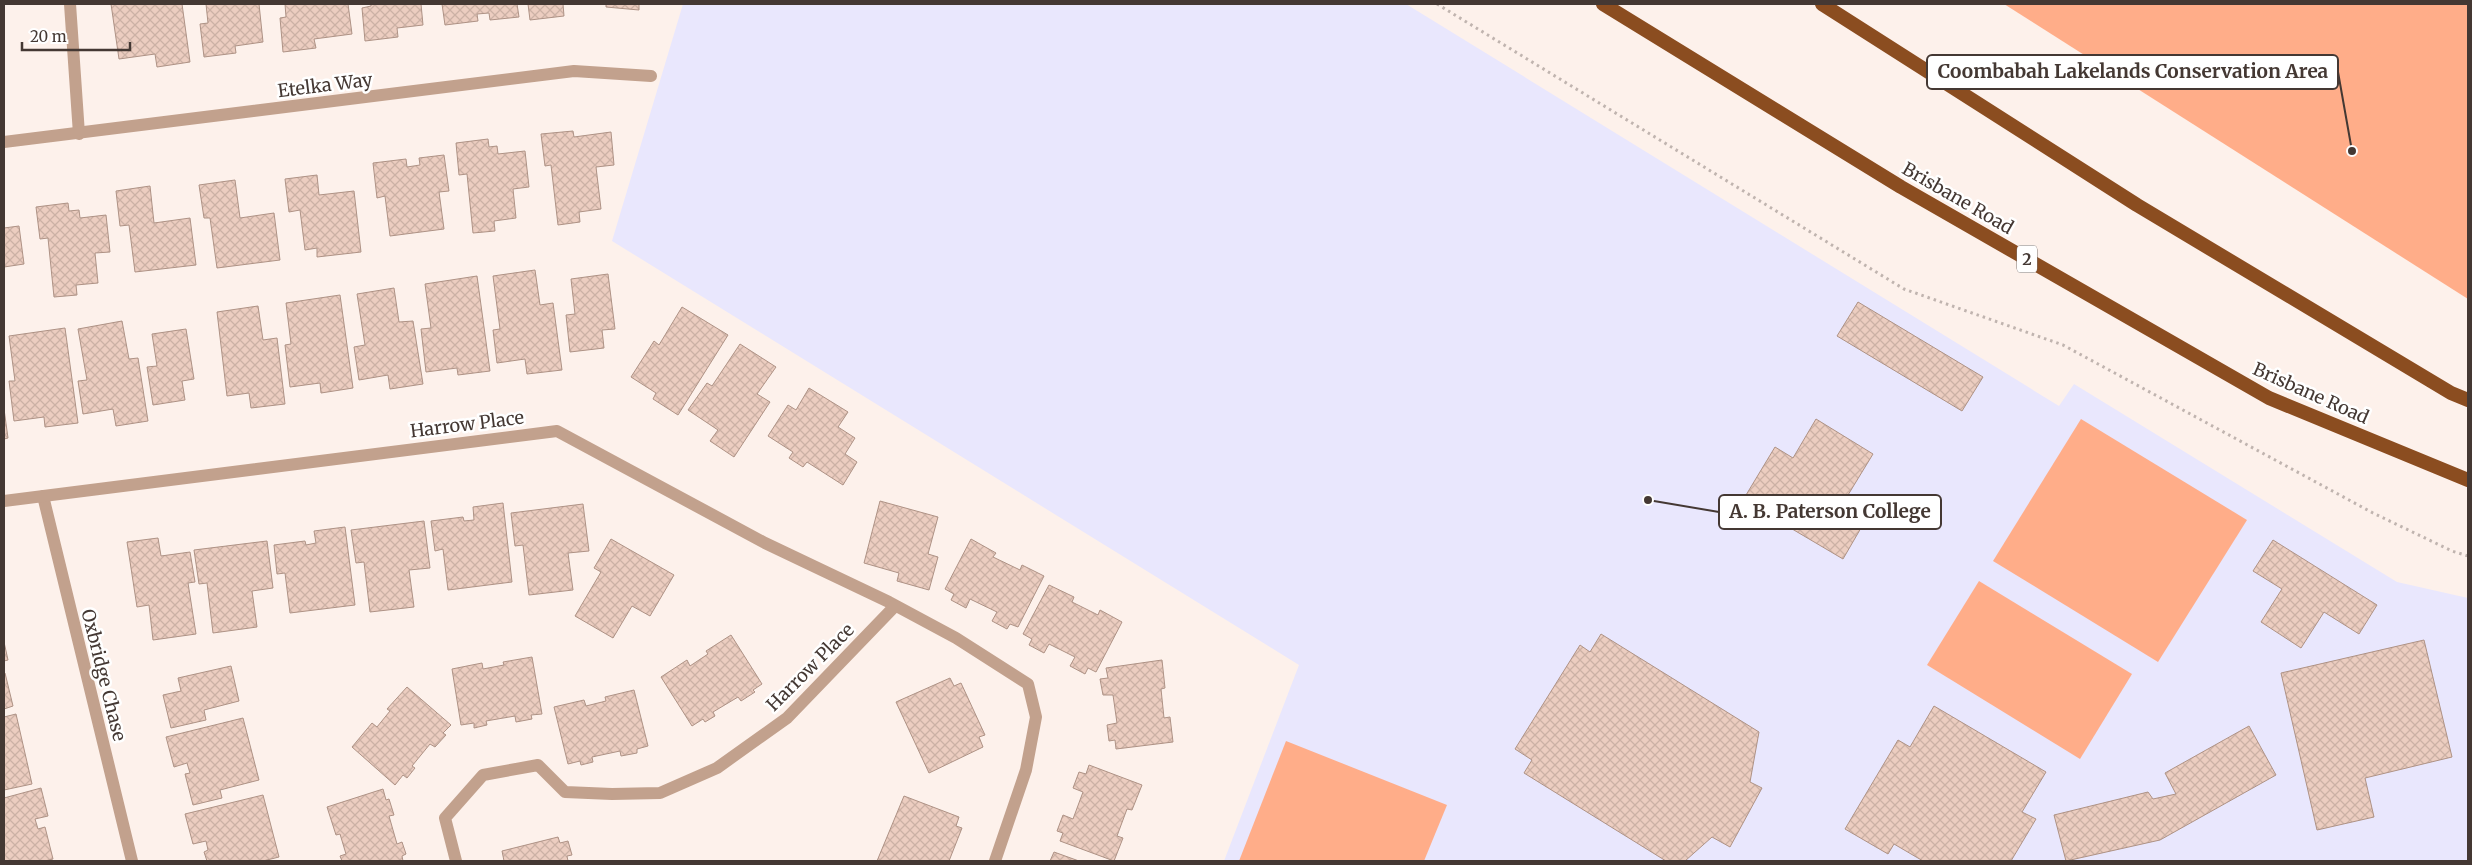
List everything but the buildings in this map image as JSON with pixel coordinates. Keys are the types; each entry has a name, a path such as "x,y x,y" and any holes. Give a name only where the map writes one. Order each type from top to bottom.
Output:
{"highway":[{"name":"Brisbane Road","path":"1603,4 1901,187 2269,398 2468,480"},
{"path":"1822,4 2136,205 2451,393 2468,400"}],"street":[{"path":"70,4 79,134"},
{"name":"Etelka Way","path":"4,142 574,71 651,76"},
{"name":"Harrow Place","path":"4,501 558,431 764,543 895,606 956,638 1028,684 1036,718 1026,770 995,861"},
{"name":"Oxbridge Chase","path":"43,496 132,861"},
{"name":"Harrow Place","path":"456,861 444,818 483,776 538,765 565,792 612,794 660,793 717,768 787,718 895,606"}],"path":[{"path":"1437,4 1904,288 2063,345 2373,513 2452,551 2468,556"}],"shaded area":[{"path":"683,4 1406,4 2059,406 2074,384 2397,582 2468,598 2468,861 1224,861 1299,665 612,241"},
{"path":"2004,4 2468,4 2468,299"},
{"path":"2081,419 2247,520 2158,662 1993,561"},
{"path":"1979,581 2132,674 2080,759 1927,665"},
{"path":"1286,741 1447,805 1424,861 1239,861"}],"place":[{"name":"Coombabah Lakelands Conservation Area","path":"2352,151"},
{"name":"A. B. Paterson College","path":"1648,500"}]}
